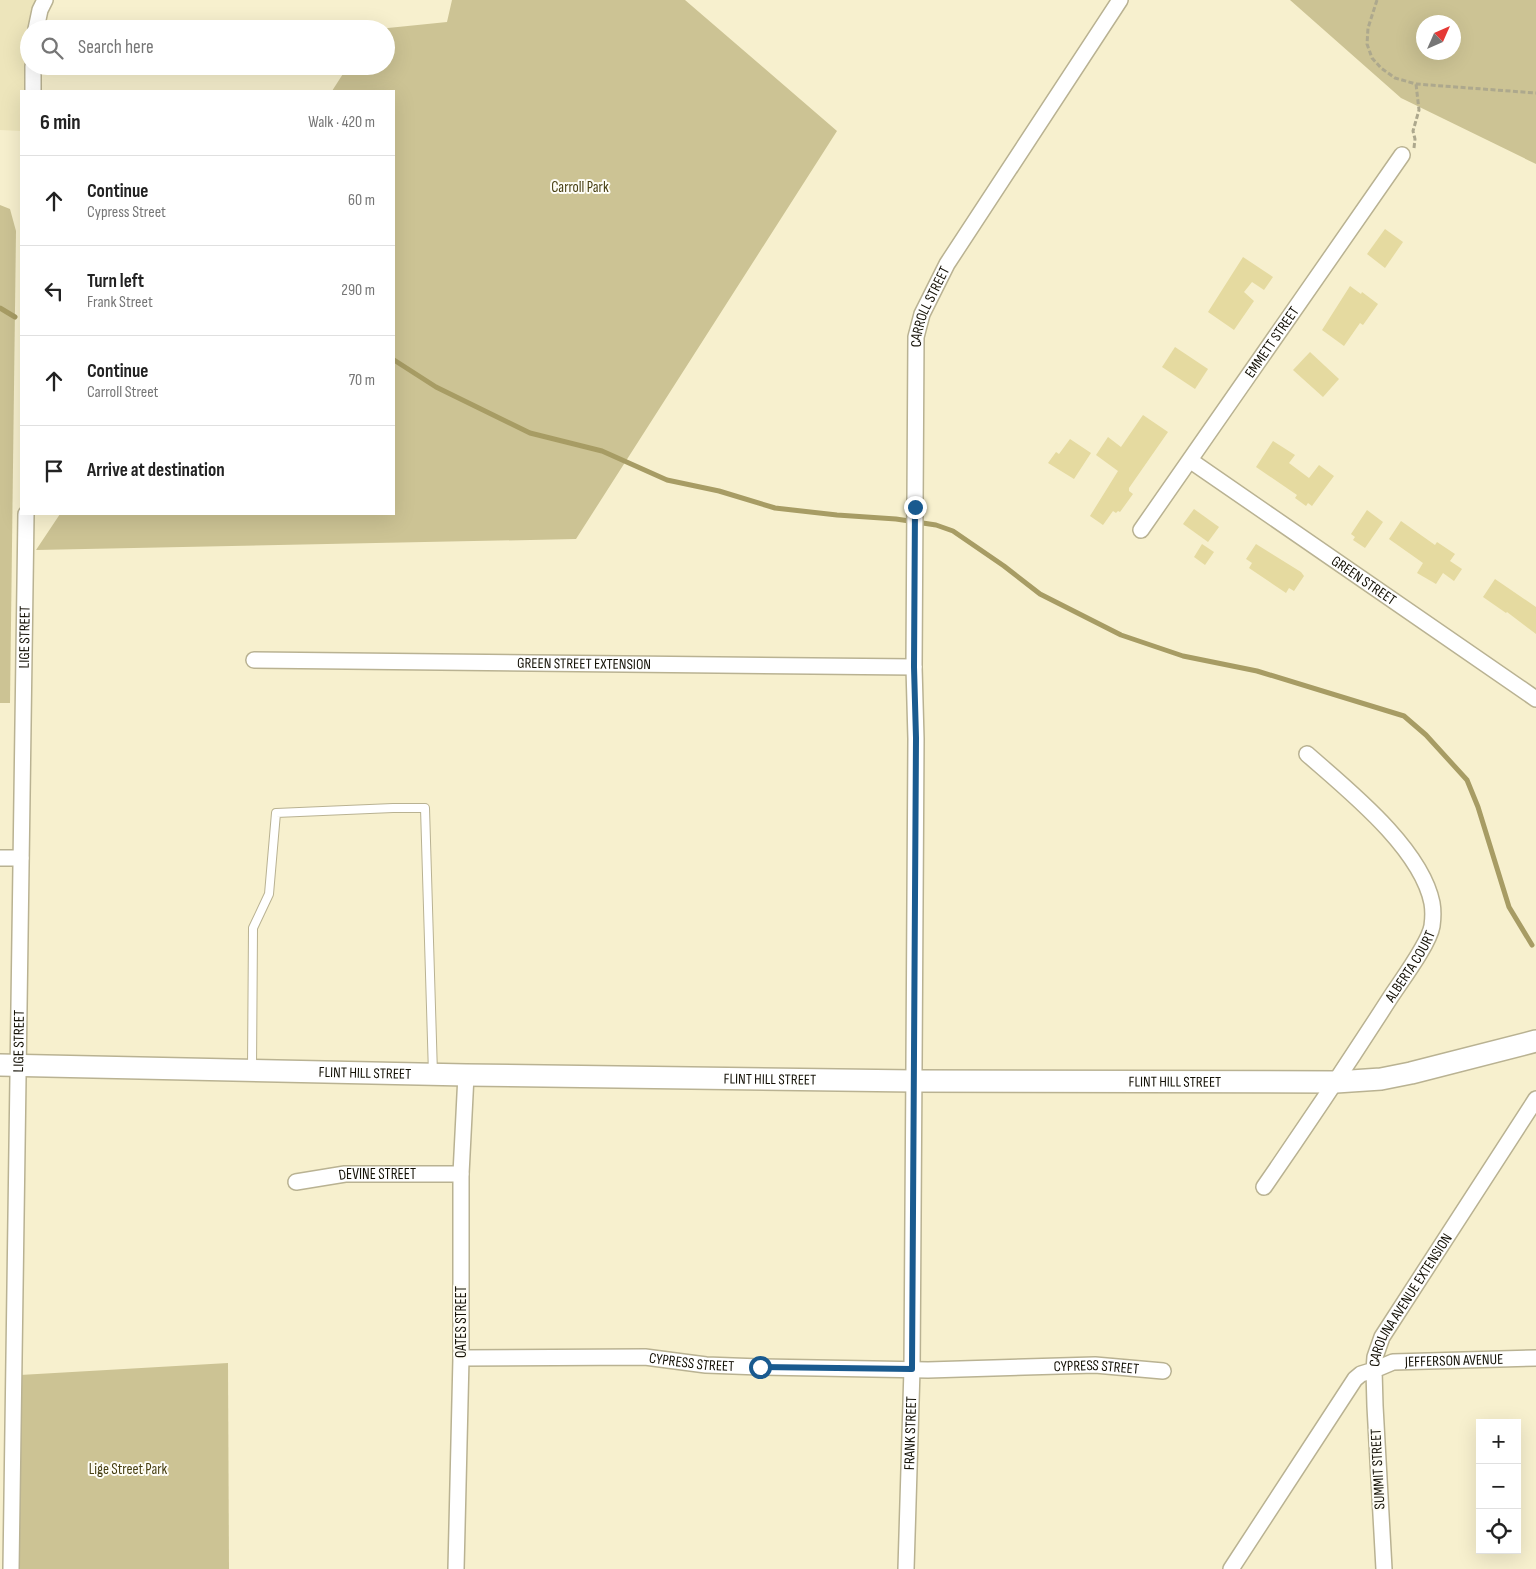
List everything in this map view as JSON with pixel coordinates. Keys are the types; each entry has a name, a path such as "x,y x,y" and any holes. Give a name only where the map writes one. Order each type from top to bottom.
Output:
{"street":[{"path":"38,20 45,0"},
{"name":"CARROLL STREET","path":"914,667 916,337 922,314 947,264 1120,0"},
{"path":"32,90 33,75"},
{"name":"EMMETT STREET","path":"1141,530 1406,154"},
{"name":"GREEN STREET","path":"1191,461 1536,699"},
{"name":"LIGE STREET","path":"11,1569 9,1065 21,858 26,515"},
{"name":"GREEN STREET EXTENSION","path":"254,660 914,667"},
{"name":"FRANK STREET","path":"906,1569 912,1369 916,738 914,667"},
{"name":"ALBERTA COURT","path":"1264,1188 1336,1082 1413,963 1432,926 1432,904 1419,871 1392,835 1354,795 1307,754"},
{"path":"0,858 21,858"},
{"name":"FLINT HILL STREET","path":"9,1065 466,1075 914,1081 1336,1082 1381,1079 1411,1074 1536,1041"},
{"name":"OATES STREET","path":"456,1569 462,1174 466,1075"},
{"name":"CAROLINA AVENUE EXTENSION","path":"1231,1569 1355,1379 1361,1374 1374,1370 1375,1357 1382,1337 1536,1099"},
{"name":"DEVINE STREET","path":"296,1182 345,1174 462,1174"},
{"name":"CYPRESS STREET","path":"460,1358 645,1357 706,1365 912,1369 1038,1368 1095,1365 1164,1371"},
{"name":"JEFFERSON AVENUE","path":"1374,1370 1393,1362 1536,1358"},
{"name":"SUMMIT STREET","path":"1374,1370 1384,1569"}],"lane":[{"path":"252,1070 253,928 269,894 276,813 425,808 432,1074"}],"path":[{"path":"1378,0 1368,28 1367,44 1372,58 1381,68 1395,78 1416,84 1536,93"},
{"path":"1406,154 1415,147 1416,139 1413,131 1419,110 1416,84"}],"shaded area":[{"path":"0,0 35,0 31,20 20,20 20,75 25,75 24,90 20,90 20,131 0,130"}],"green space":[{"name":"Carroll Park","path":"452,0 685,0 837,131 576,539 36,550 59,515 395,515 395,90 333,90 342,75 395,75 395,27 447,22"},
{"path":"1290,0 1536,0 1536,164 1401,98"},
{"path":"0,205 10,209 16,231 10,703 0,703"},
{"name":"Lige Street Park","path":"228,1363 229,1569 20,1569 20,1375"}],"building":[{"path":"1385,229 1403,242 1385,268 1367,254"},
{"path":"1243,257 1273,277 1264,290 1252,282 1244,292 1254,301 1234,330 1208,312"},
{"path":"1350,286 1378,304 1363,325 1360,323 1344,346 1322,330"},
{"path":"1175,347 1208,369 1195,389 1162,367"},
{"path":"1310,352 1339,379 1323,397 1293,370"},
{"path":"1143,415 1168,432 1129,488 1129,491 1133,494 1120,512 1116,513 1113,511 1103,525 1090,516 1118,471 1096,455 1108,437 1121,447"},
{"path":"1070,439 1091,453 1074,479 1048,463 1056,452 1059,454"},
{"path":"1273,441 1295,455 1289,463 1309,478 1319,465 1334,476 1312,506 1308,503 1306,506 1295,498 1297,495 1256,467"},
{"path":"1194,509 1219,527 1208,542 1183,524"},
{"path":"1367,510 1383,522 1365,548 1353,540 1355,537 1351,534"},
{"path":"1401,521 1435,545 1437,542 1455,554 1450,561 1462,569 1454,581 1443,573 1436,584 1417,573 1423,563 1389,539"},
{"path":"1202,544 1214,552 1205,565 1194,557"},
{"path":"1256,544 1301,572 1304,576 1294,591 1289,588 1286,593 1249,568 1252,563 1246,559"},
{"path":"1495,579 1536,607 1536,634 1483,597"}],"waterway":[{"path":"0,308 15,317"},
{"path":"395,361 436,387 530,433 602,451 667,480 719,491 775,508 896,519 936,525 953,531 1004,566 1040,594 1121,635 1183,656 1257,671 1404,716 1426,735 1467,780 1478,807 1509,907 1532,945"}],"route":[{"path":"760,1367 912,1369 916,738 914,667 915,507"}]}
